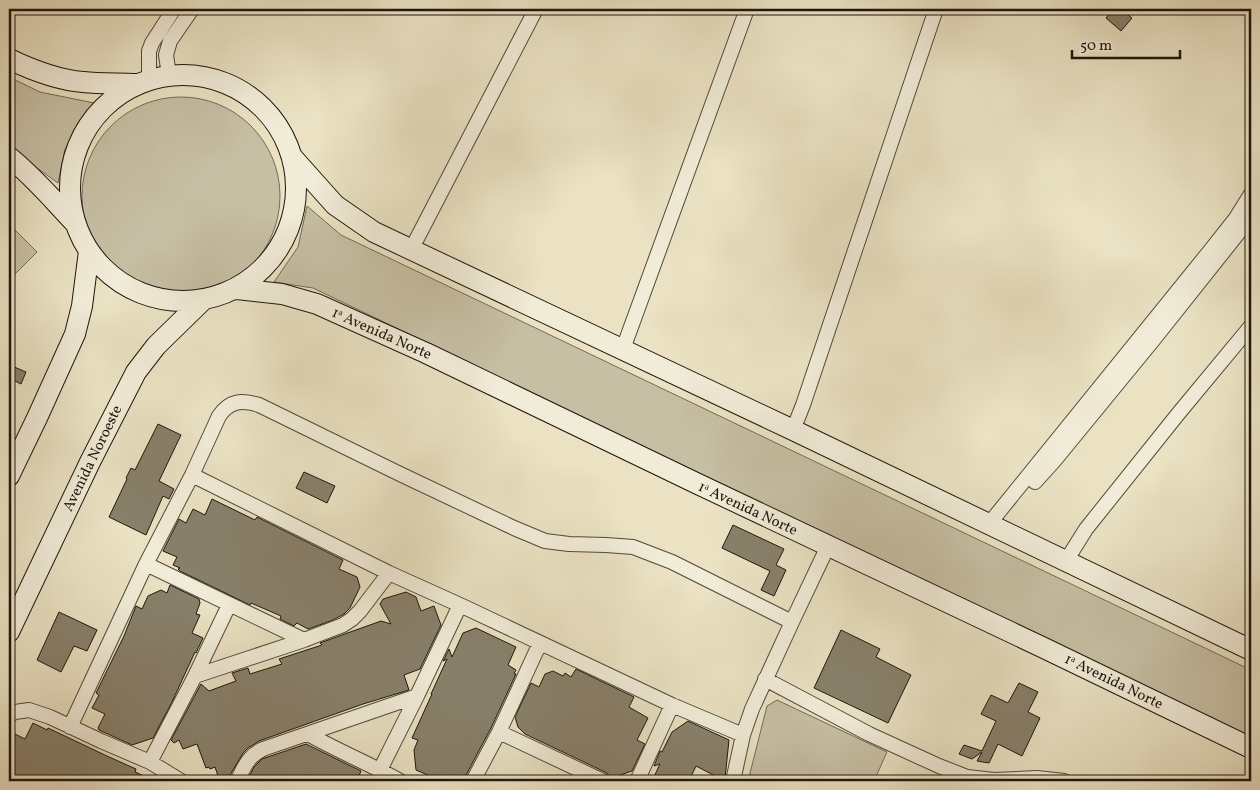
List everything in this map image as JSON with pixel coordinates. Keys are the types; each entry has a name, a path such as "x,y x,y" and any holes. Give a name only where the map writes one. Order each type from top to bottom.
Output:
{"main road":[{"path":"9,59 35,71 81,82 143,82"},
{"path":"168,75 201,76 232,86 259,104 280,128 293,158 297,196 288,233 268,265 238,289 202,301 170,301 138,293 111,276 89,252 81,238 75,222 70,191 74,159 87,128 109,102 143,82 168,75"},
{"path":"9,157 25,170 75,222"},
{"path":"293,158 335,204 374,232 794,430 1251,650"},
{"path":"9,476 75,334 82,306 89,252"},
{"name":"1ᵃ Avenida Norte","path":"238,289 282,294 317,304 426,353 1251,748"},
{"name":"Avenida Noroeste","path":"9,632 90,462 136,372 156,346 202,301"}],"street":[{"path":"143,82 152,43 174,9"},
{"path":"168,75 166,54 170,41 192,9"},
{"path":"411,250 536,9"},
{"path":"623,349 747,9"},
{"path":"794,430 936,9"},
{"path":"992,526 1209,253 1236,218 1251,194"},
{"path":"992,526 1054,460 1160,332 1251,217"},
{"path":"1066,561 1086,529 1251,326"},
{"path":"70,727 146,564 192,475 219,416 228,406 242,402 259,405 529,535 545,541 561,543 633,547 672,562 792,622"},
{"path":"192,475 389,573 672,705 743,734"},
{"path":"733,781 743,734 752,710 828,546"},
{"path":"146,564 304,640"},
{"path":"195,676 343,625 352,619 389,573"},
{"path":"150,762 195,676 229,605"},
{"path":"380,770 460,605"},
{"path":"473,781 499,732 540,643"},
{"path":"765,679 869,734 939,766 967,776 994,780 1037,778 1064,781"},
{"path":"237,781 249,760 254,754 263,749 417,696"},
{"path":"637,781 672,705"},
{"path":"9,715 29,710 50,716 70,727 150,762 181,781"},
{"path":"499,732 603,781"},
{"path":"308,734 330,747 400,781"}],"shaded area":[{"path":"9,77 40,92 99,104 83,122 65,149 58,183 9,148"},
{"path":"171,97 191,97 219,104 244,119 258,133 273,158 280,186 280,206 273,234 258,259 244,273 219,288 210,291 191,295 171,295 143,288 118,273 104,259 89,234 86,225 82,206 82,186 89,158 104,133 118,119 143,104 152,101"},
{"path":"307,206 341,235 1251,670 1251,738 313,288 274,282 298,247"},
{"path":"9,224 37,252 10,279 9,277"},
{"path":"777,700 887,752 874,781 748,781 767,706"}],"building":[{"path":"1113,9 1120,9 1132,18 1121,31 1106,18"},
{"path":"12,366 26,372 21,384 9,378"},
{"path":"158,424 181,435 159,481 174,489 169,499 163,496 146,535 109,517 131,468 135,470"},
{"path":"304,472 335,486 327,503 296,488"},
{"path":"212,499 255,520 257,517 343,560 339,569 357,577 360,587 350,608 333,620 308,629 297,623 294,626 280,619 281,616 251,603 250,605 180,571 178,569 180,568 173,565 177,557 163,551 179,519 186,523 193,509 205,515"},
{"path":"733,525 784,549 776,565 786,570 774,596 761,590 770,571 722,548"},
{"path":"170,585 199,599 200,603 196,614 200,615 192,633 203,638 153,738 132,745 99,730 98,728 105,714 92,708 99,695 96,693 124,636 136,606 142,609 148,596 161,590 167,593"},
{"path":"406,592 416,597 421,611 434,606 441,625 420,669 404,675 409,690 363,704 259,741 243,753 230,775 219,779 215,767 206,768 197,744 183,749 179,740 174,743 171,740 201,684 209,691 236,681 232,673 248,668 250,674 282,664 279,659 322,645 320,643 381,621 391,624 380,604 383,599"},
{"path":"59,612 97,630 87,651 74,646 61,672 37,660"},
{"path":"476,628 516,647 508,665 516,670 514,674 516,674 464,781 427,781 430,776 416,770 414,750 418,740 412,738 447,659 443,661 449,649 452,657 463,633"},
{"path":"841,630 880,649 876,657 911,675 888,723 814,688"},
{"path":"576,669 634,697 629,707 648,718 637,740 645,744 632,771 620,775 617,781 607,773 525,734 518,727 515,717 531,683 539,687 545,674 553,671 563,676 565,673 571,677"},
{"path":"1019,683 1038,692 1028,712 1040,718 1022,756 998,744 989,763 977,761 982,752 972,759 959,754 964,745 982,751 996,721 981,714 991,695 1008,703"},
{"path":"688,721 729,740 725,778 717,777 696,766 689,781 652,781 660,764 654,766 660,751 662,752 672,732"},
{"path":"33,723 47,730 48,728 136,769 135,772 155,781 9,781 9,731 25,739"},
{"path":"306,744 361,771 357,781 247,781 254,767 262,759"}]}
